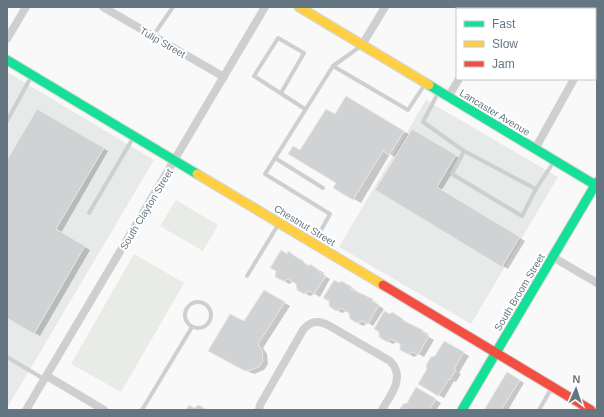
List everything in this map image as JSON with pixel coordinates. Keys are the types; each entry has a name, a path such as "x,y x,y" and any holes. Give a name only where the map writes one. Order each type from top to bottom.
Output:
{"street":[{"path":"7,39 26,7"},
{"name":"Tulip Street","path":"103,7 224,77"},
{"name":"South Clayton Street","path":"26,410 266,7"},
{"name":"Lancaster Avenue","path":"299,7 555,161 596,184"},
{"path":"362,45 385,7"},
{"name":"Chestnut Street","path":"7,60 591,410"},
{"path":"448,97 458,80"},
{"path":"535,149 573,80"},
{"name":"South Broom Street","path":"462,410 596,184"},
{"path":"553,257 597,283"},
{"path":"260,410 260,405 303,330 309,323 318,321 328,325 393,364 397,372 398,381 382,410"},
{"path":"46,377 104,410"}],"lane":[{"path":"153,36 173,7"},
{"path":"281,93 304,53 278,38 254,76 305,109"},
{"path":"314,244 330,214 266,174 333,66 362,45"},
{"path":"333,66 408,110 425,83"},
{"path":"7,121 32,75"},
{"path":"439,91 423,122 464,151 536,189"},
{"path":"89,213 134,136"},
{"path":"464,151 452,174 522,216 536,189 555,161"},
{"path":"275,158 323,188"},
{"path":"247,276 279,223"},
{"path":"192,303 203,303 210,309 211,318 209,322 200,329 192,327 187,324 184,319 185,309 192,303"},
{"path":"142,410 192,327"},
{"path":"7,357 46,377"},
{"path":"539,410 553,387"}],"shaded area":[{"path":"7,72 154,160 7,408"},
{"path":"426,100 558,177 471,324 339,247"},
{"path":"176,200 218,225 203,251 160,226"},
{"path":"134,254 184,283 121,392 71,364"}],"building":[{"path":"346,96 404,131 389,155 383,151 353,200 333,188 336,183 288,154 293,146 300,150 326,109 335,114"},
{"path":"37,109 104,148 56,229 85,246 34,334 7,318 7,160"},
{"path":"412,129 456,155 437,187 520,237 502,267 375,190"},
{"path":"281,250 287,254 288,251 309,266 310,264 326,276 314,294 309,291 304,294 297,290 296,284 288,279 283,281 275,277 276,271 270,268"},
{"path":"334,280 340,283 341,281 352,287 351,289 373,299 372,301 379,305 368,324 362,321 357,323 350,319 349,313 341,308 336,311 329,306 329,301 323,298"},
{"path":"264,290 285,302 258,344 262,350 263,361 259,367 248,371 243,370 208,351 230,314 244,321"},
{"path":"384,311 390,314 392,312 403,319 402,320 423,330 422,332 429,336 418,355 413,352 408,354 400,350 400,344 391,339 387,342 379,337 379,332 374,329"},
{"path":"444,341 464,352 454,369 456,370 438,396 418,384 427,369 426,365 431,357 435,356"},
{"path":"507,372 520,380 501,410 484,410"},
{"path":"416,387 436,399 429,410 399,410 403,404 407,403"},
{"path":"189,405 194,408 199,405 207,410 186,410"}],"traffic: fast":[{"path":"7,60 197,174"},
{"path":"429,85 597,186"},
{"path":"462,410 597,182"}],"traffic: slow":[{"path":"299,7 429,85"},
{"path":"197,174 383,285"}],"traffic: jam":[{"path":"383,285 591,410"}]}
